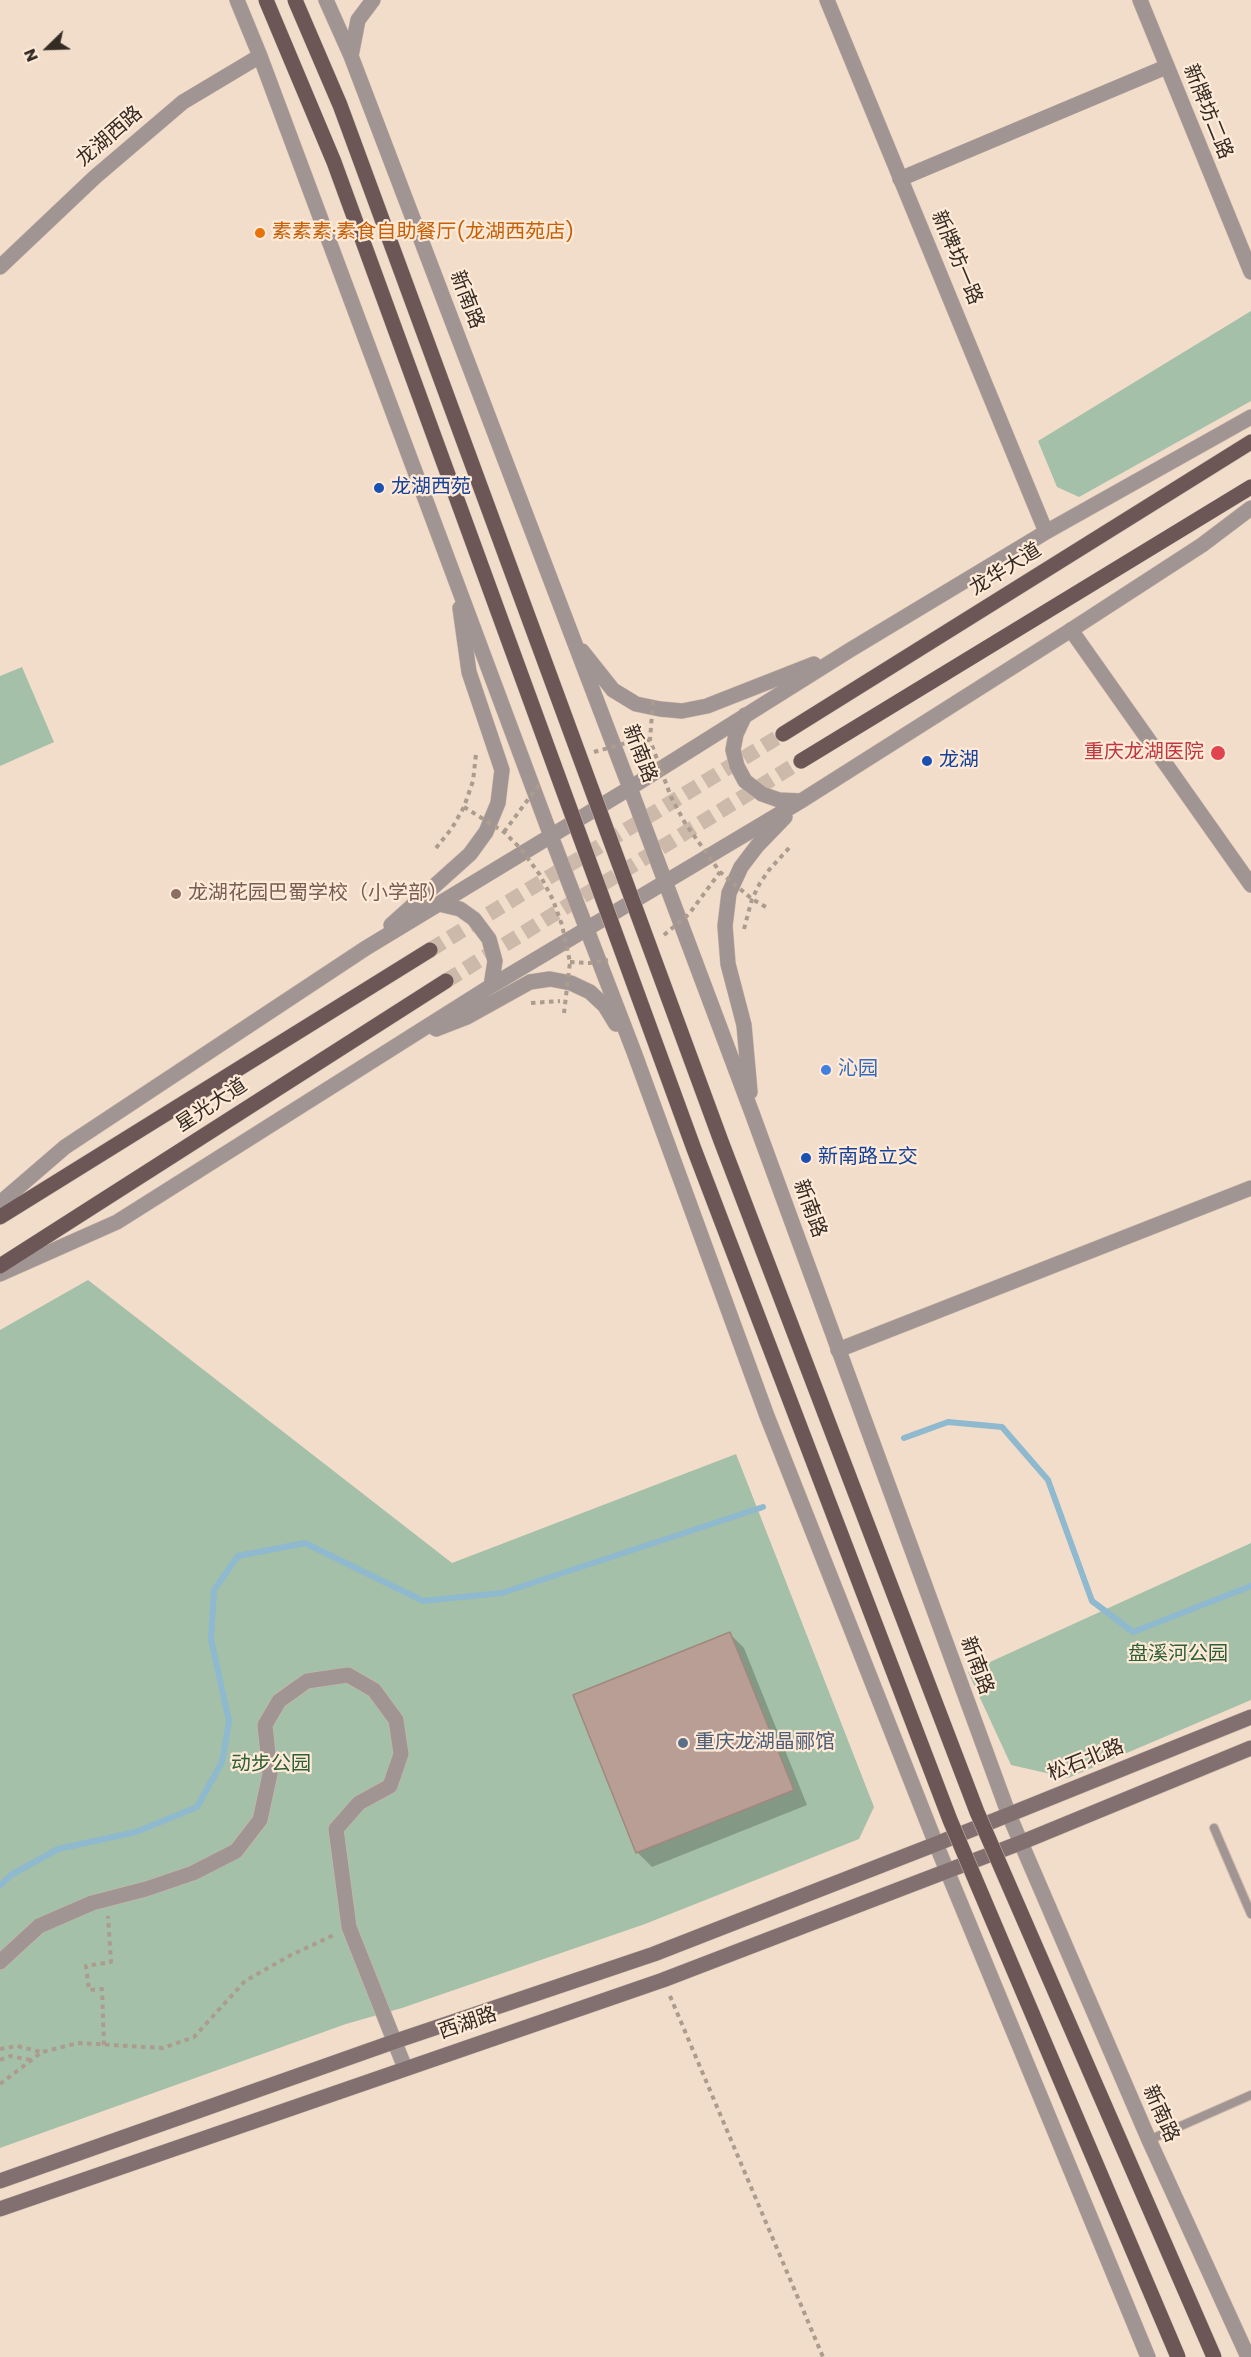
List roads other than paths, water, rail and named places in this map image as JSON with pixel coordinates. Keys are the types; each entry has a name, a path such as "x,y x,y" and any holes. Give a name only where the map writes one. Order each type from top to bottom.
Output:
{"main road":[{"path":"266,0 338,173 694,1149 945,1809 1178,2357"},
{"path":"295,0 340,105 716,1130 977,1812 1214,2357"},
{"name":"龙华大道","path":"783,734 1251,442"},
{"path":"801,761 1251,488"},
{"name":"星光大道","path":"0,1217 430,950"},
{"name":"星光大道","path":"0,1266 446,981"},
{"name":"松石北路","path":"936,1844 1251,1717"},
{"path":"947,1871 1251,1748"},
{"name":"西湖路","path":"0,2181 396,2041 654,1954 936,1844"},
{"name":"西湖路","path":"0,2209 663,1980 947,1871"}],"street":[{"path":"237,0 634,1052 767,1416 936,1844 1148,2357"},
{"name":"新南路","path":"326,0 351,56 630,788 752,1113 1009,1815 1149,2140 1248,2357"},
{"path":"351,56 358,20 373,0"},
{"name":"新牌坊一路","path":"827,0 1046,532"},
{"name":"新牌坊二路","path":"1140,0 1251,272"},
{"name":"龙湖西路","path":"0,267 95,177 183,102 260,56"},
{"path":"900,179 1166,67"},
{"path":"0,1203 65,1147 366,948 630,788 745,714 1046,532 1251,417"},
{"path":"0,1274 117,1221 491,986 801,801 1202,545 1251,508"},
{"path":"366,948 470,854 486,832 498,803 502,770 469,672 455,576"},
{"path":"1071,630 1251,885"},
{"path":"572,639 613,690 636,704 682,711 707,706 850,650"},
{"path":"745,714 736,734 733,750 737,766 746,781 762,794 779,800 801,801"},
{"path":"752,1113 744,1025 728,964 725,926 729,894 741,867 757,846 801,801"},
{"path":"440,904 460,909 474,919 489,939 495,961 491,986"},
{"path":"402,1042 467,1017 530,982 550,979 570,983 590,992 605,1006 634,1052"},
{"path":"838,1350 1251,1188"},
{"path":"0,1962 39,1926 92,1903 193,1873 236,1851 260,1820 270,1774 265,1725 279,1701 307,1681 348,1675 374,1690 396,1720 401,1754 390,1786 359,1803 336,1829 349,1927 405,2068"}],"lane":[{"path":"1214,1828 1251,1914"},
{"path":"1149,2140 1251,2095"}],"waterway":[{"path":"904,1438 948,1422 1002,1427 1048,1480 1092,1601 1133,1632 1251,1586"},
{"path":"0,1886 11,1875 58,1849 136,1832 197,1807 222,1762 229,1721 211,1639 214,1590 238,1556 305,1543 423,1601 502,1593 763,1507"}],"tunnel":[{"path":"430,950 783,734"},
{"path":"446,981 801,761"}],"place":[{"name":"素素素·素食自助餐厅(龙湖西苑店)","path":"260,233"},
{"name":"龙湖西苑","path":"379,488"},
{"name":"重庆龙湖医院","path":"1218,753"},
{"name":"龙湖","path":"927,761"},
{"name":"龙湖花园巴蜀学校（小学部）","path":"176,894"},
{"name":"沁园","path":"826,1070"},
{"name":"新南路立交","path":"806,1158"},
{"name":"重庆龙湖晶郦馆","path":"683,1743"}],"park label":[{"name":"盘溪河公园","path":"1178,1655"},
{"name":"动步公园","path":"271,1765"}]}
